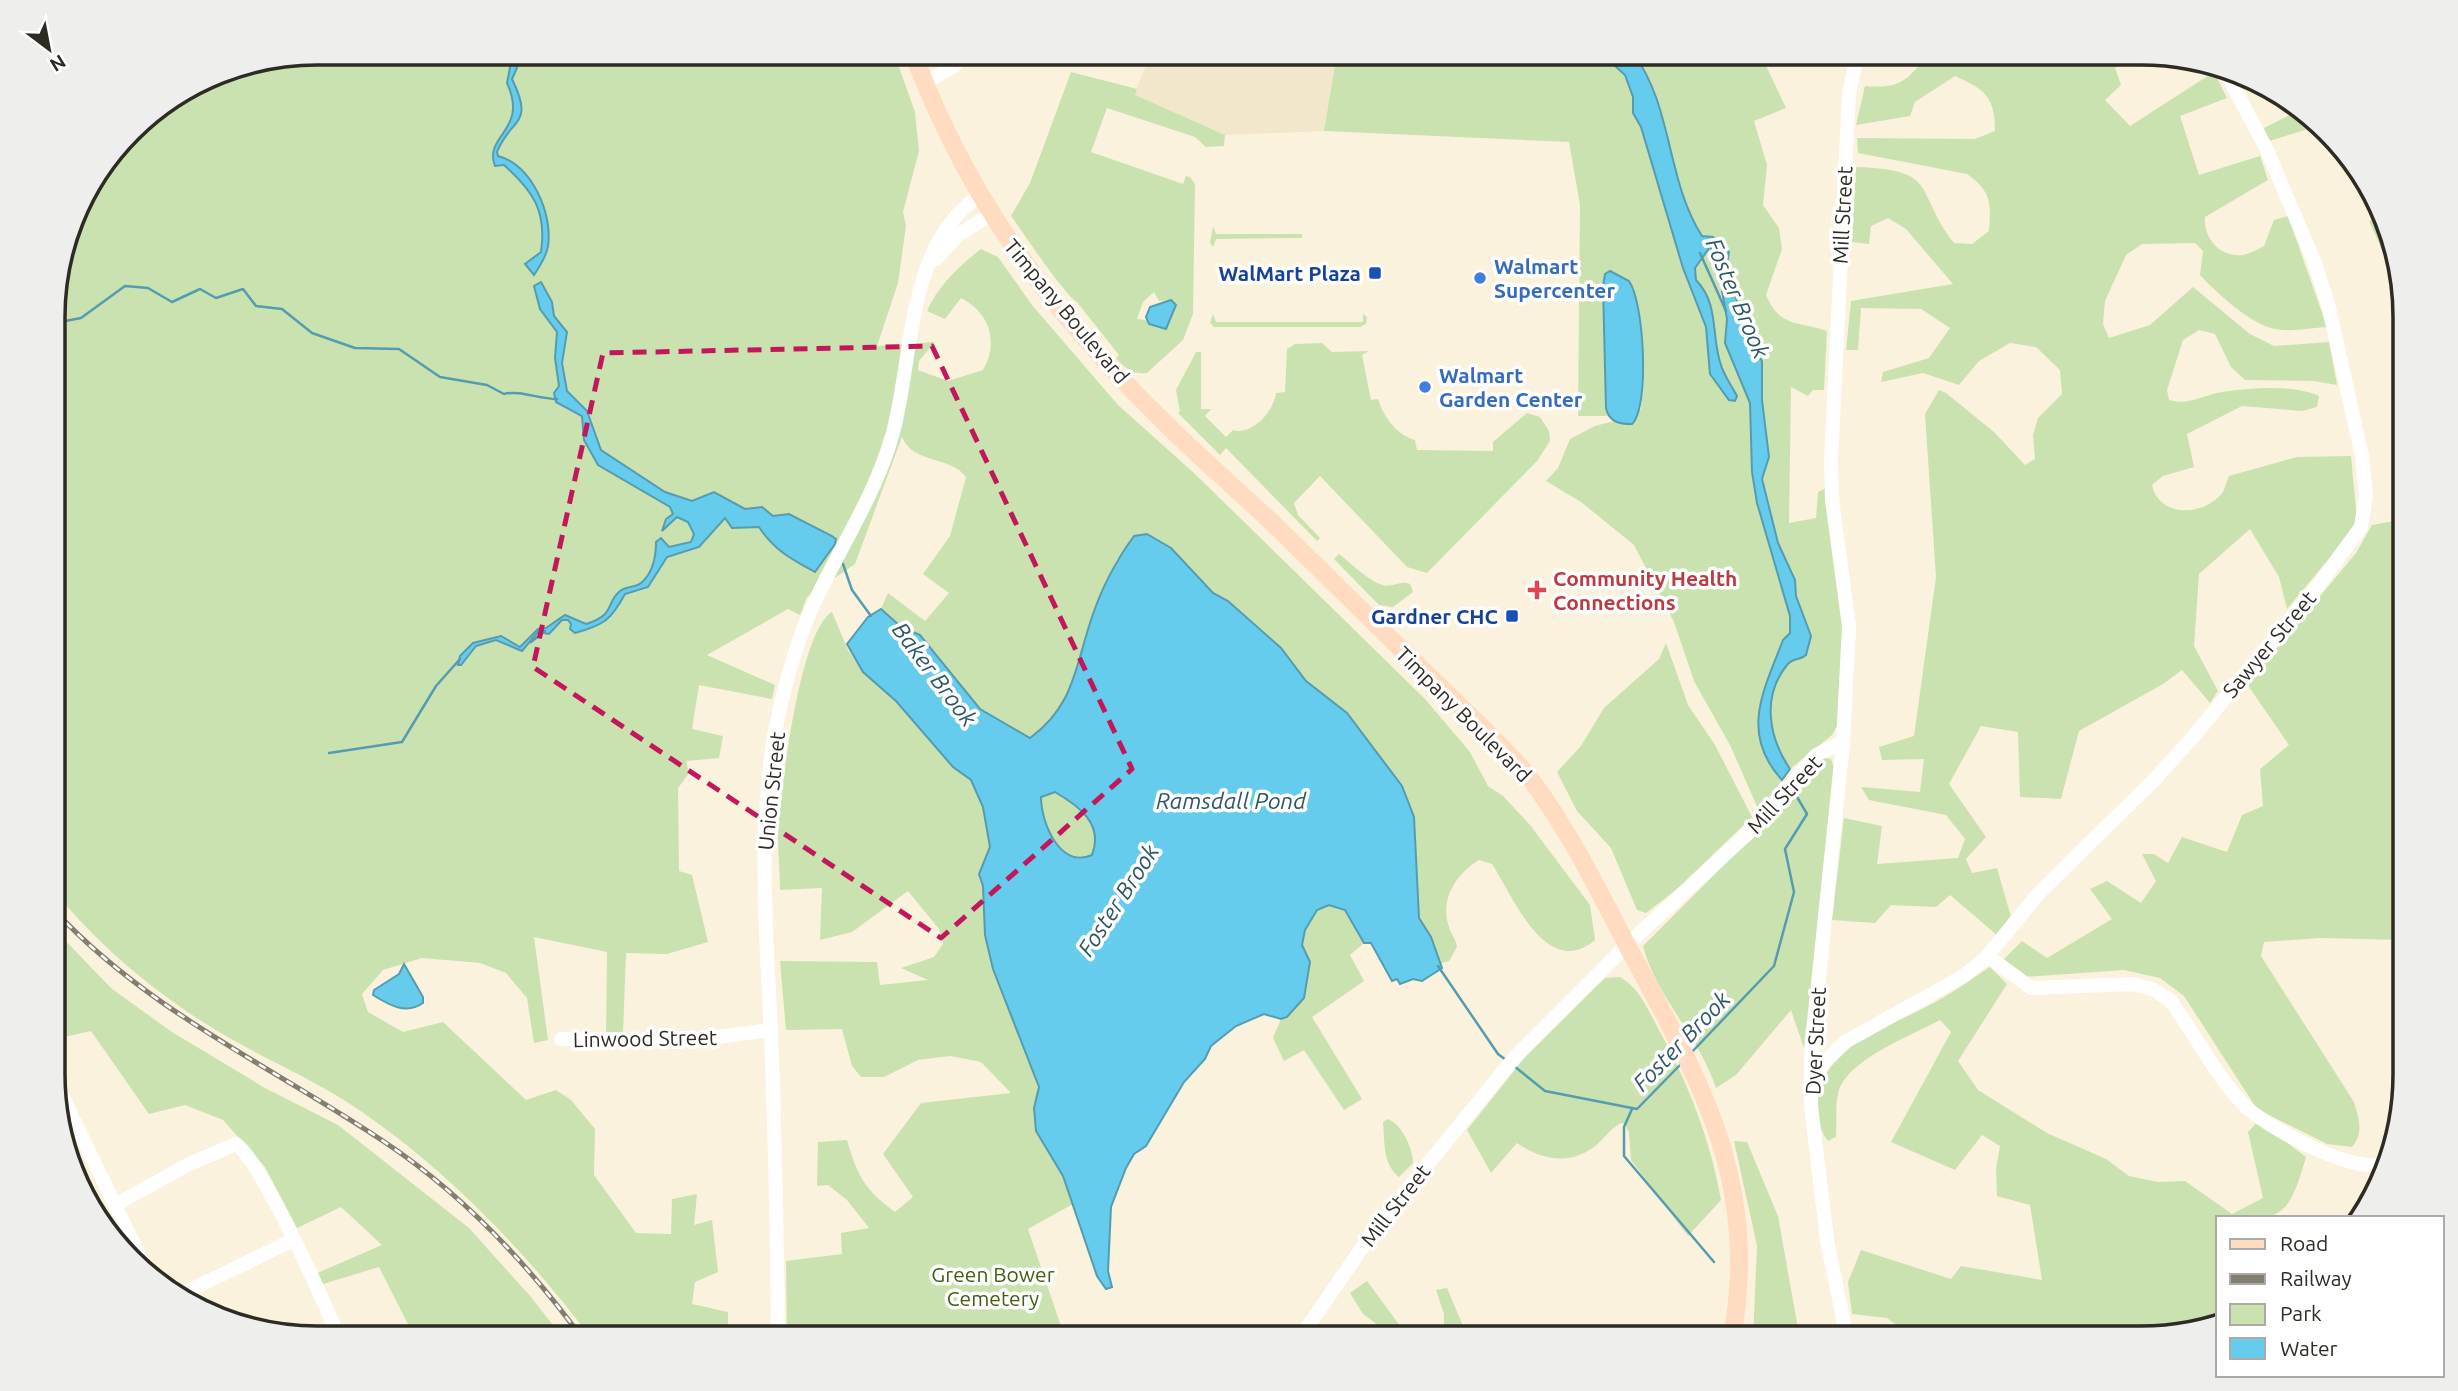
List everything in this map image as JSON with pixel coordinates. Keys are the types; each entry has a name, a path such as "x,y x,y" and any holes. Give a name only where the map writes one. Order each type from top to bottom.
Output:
{"main road":[{"name":"Timpany Boulevard","path":"918,65 949,141 979,196 1043,288 1129,387 1285,535 1528,775 1556,816 1688,1056 1717,1128 1733,1192 1739,1262 1733,1326"}],"street":[{"path":"925,83 955,65"},
{"name":"Mill Street","path":"1308,1326 1375,1229 1504,1068 1627,945 1759,823 1816,755 1843,742 1849,626 1832,500 1832,413 1849,93 1855,65"},
{"name":"Sawyer Street","path":"1811,1076 1845,1042 1962,977 1988,956 2038,894 2193,737 2355,538 2365,513 2362,456 2318,271 2252,116 2232,82"},
{"name":"Union Street","path":"778,1326 771,1030 763,850 773,740 795,651 811,609 872,492 892,434 909,339 927,272 941,236 964,207 979,196"},
{"path":"927,272 947,245 990,215"},
{"name":"Dyer Street","path":"1843,742 1822,937 1811,1106 1827,1240 1845,1326"},
{"path":"1988,956 2031,988 2133,984 2152,989 2170,1000 2251,1112 2339,1160 2376,1167"},
{"name":"Linwood Street","path":"561,1040 693,1040 771,1030"},
{"path":"67,1105 137,1250"},
{"path":"115,1205 189,1164 236,1144 250,1158 333,1326"},
{"path":"189,1291 293,1240"}],"highlighted area":[{"path":"932,346 1132,769 941,938 533,667 603,353"}],"shaded area":[{"path":"1146,65 1335,65 1324,131 1225,135 1134,95"}],"green space":[{"path":"301,65 898,65 915,112 919,151 903,212 906,226 898,283 877,346 935,342 919,361 918,370 948,381 983,370 991,339 985,320 979,312 961,298 945,319 927,311 950,277 981,249 998,257 1032,305 1118,405 1194,473 1425,699 1470,752 1488,786 1503,796 1530,825 1590,905 1595,940 1577,950 1561,950 1546,942 1521,913 1492,864 1479,860 1457,880 1448,897 1447,917 1457,947 1449,961 1439,964 1431,937 1419,918 1414,817 1402,786 1347,713 1306,681 1281,648 1228,601 1213,593 1171,548 1117,559 1092,617 1072,687 1059,712 1030,738 980,709 920,635 900,626 881,609 888,593 925,621 949,593 923,574 950,536 966,477 951,466 915,452 907,446 902,437 855,564 807,597 800,615 788,609 707,655 775,685 772,699 699,685 692,729 723,736 719,758 686,761 689,773 678,788 679,871 692,875 708,942 667,954 626,953 623,1034 606,1035 607,952 534,937 548,1040 534,1043 527,998 506,973 480,963 422,958 383,970 362,994 368,1012 403,1032 443,1022 526,1100 556,1090 571,1100 595,1129 594,1175 636,1233 671,1234 672,1199 697,1194 694,1225 712,1220 718,1272 695,1282 692,1304 728,1312 728,1326 582,1326 514,1245 426,1161 347,1102 233,1040 184,1009 115,955 65,904 65,301 73,252 84,220 107,177 127,151 163,117 205,91 252,73"},
{"path":"1335,65 1766,65 1786,108 1754,121 1767,165 1763,205 1779,228 1782,249 1766,295 1771,306 1784,318 1827,331 1824,390 1813,390 1808,396 1791,387 1789,523 1816,518 1818,492 1826,488 1844,634 1838,724 1832,735 1790,769 1776,745 1770,716 1765,727 1782,780 1759,811 1731,747 1694,681 1674,622 1634,545 1581,502 1546,481 1558,468 1570,439 1595,426 1614,421 1624,424 1641,409 1642,361 1638,312 1629,281 1610,271 1603,286 1608,416 1578,416 1580,205 1569,142 1324,131"},
{"path":"1919,65 2120,65 2115,68 2121,85 2105,100 2130,126 2210,74 2216,76 2227,98 2180,116 2199,175 2260,156 2268,180 2205,217 2210,239 2220,250 2227,253 2251,253 2264,246 2274,220 2288,216 2327,327 2292,330 2271,328 2242,313 2200,275 2203,251 2195,243 2142,244 2126,255 2105,301 2103,324 2109,338 2150,325 2193,287 2250,334 2274,346 2329,342 2337,385 2314,381 2245,380 2231,367 2215,334 2199,330 2183,340 2167,390 2169,400 2183,402 2222,392 2285,388 2319,396 2317,407 2302,411 2242,406 2187,434 2194,467 2163,476 2152,485 2163,504 2183,510 2194,509 2215,500 2223,492 2229,476 2297,457 2351,456 2357,520 2352,531 2287,609 2279,577 2250,529 2199,574 2194,646 2218,691 2210,703 2182,670 2163,684 2079,731 2061,799 2020,797 2018,732 1981,726 1949,784 1986,837 1966,859 1972,873 1997,868 2011,917 1998,936 1950,895 1936,907 1891,905 1875,923 1832,920 1844,818 1882,826 1877,864 1958,858 1965,839 1946,815 1869,800 1861,787 1920,792 1924,759 1882,760 1879,747 1914,736 1936,577 1925,414 1939,390 1946,393 1994,432 2025,465 2035,459 2033,435 2038,418 2062,394 2060,370 2036,347 2010,343 1979,361 1959,385 1923,373 1881,382 1883,372 1929,358 1950,328 1921,309 1861,308 1858,350 1846,350 1851,301 1953,284 1906,229 1888,218 1871,226 1869,244 1852,242 1856,167 1883,169 1914,178 1922,186 1954,243 1972,244 1989,231 1988,199 1981,187 1967,174 1858,153 1857,138 1975,139 1995,131 1993,109 1986,95 1955,76 1915,102 1910,116 1856,125 1865,86 1896,84"},
{"path":"1071,72 1137,89 1135,95 1225,135 1224,146 1206,147 1195,137 1107,108 1091,152 1183,184 1186,176 1190,177 1195,184 1193,314 1183,340 1147,373 1130,370 1116,358 1119,355 1054,276 1011,216 1030,183","holes":["1154,292 1159,301 1171,300 1149,324 1146,320 1137,319 1143,302"]},
{"path":"2291,114 2309,129 2269,141 2264,128"},
{"path":"2374,220 2384,250 2382,250 2369,221"},
{"path":"1213,226 1216,234 1302,234 1302,238 1216,239 1213,247 1210,243"},
{"path":"1213,314 1216,322 1363,322 1363,314 1367,317 1366,324 1360,327 1214,327 1210,323"},
{"path":"1322,343 1332,352 1369,351 1362,355 1371,400 1378,399 1384,413 1397,430 1415,440 1417,450 1493,451 1493,442 1527,413 1540,417 1549,431 1550,441 1537,461 1427,573 1407,567 1320,476 1294,503 1298,515 1320,538 1317,541 1226,448 1220,455 1178,413 1176,390 1196,352 1201,352 1201,409 1211,409 1205,416 1226,437 1233,430 1247,429 1261,421 1271,407 1276,393 1285,392 1287,349 1295,344"},
{"path":"2393,521 2393,940 2320,938 2264,942 2261,956 2354,1102 2359,1131 2352,1147 2327,1144 2257,1109 2184,996 2160,978 2124,970 2023,977 2002,961 2022,941 2047,958 2112,919 2090,889 2107,881 2141,903 2156,881 2142,854 2154,854 2168,863 2182,837 2227,852 2242,815 2263,806 2260,769 2289,745 2247,684 2356,553 2372,525"},
{"path":"1339,554 1376,583 1386,586 1407,583 1413,592 1393,607 1379,605 1334,559"},
{"name":"Green Bower Cemetery","path":"832,612 848,650 863,672 896,701 953,767 971,780 983,807 990,847 979,874 983,886 985,935 993,969 1033,1065 1051,1154 1063,1176 1073,1204 1028,1229 1061,1326 787,1326 786,1261 842,1254 841,1233 869,1228 847,1200 828,1185 817,1186 818,1142 847,1140 855,1164 869,1189 895,1212 913,1197 883,1154 921,1103 1011,1093 981,1062 950,1056 918,1060 884,1077 861,1077 852,1066 842,1029 786,1030 780,961 877,962 880,985 928,980 901,968 934,957 943,944 939,929 908,891 852,932 820,940 822,888 780,890 778,836 787,753 801,681 820,625"},
{"path":"1666,643 1688,705 1715,745 1752,817 1677,889 1646,913 1637,910 1611,848 1577,811 1557,772 1581,746 1604,708 1659,659"},
{"path":"1820,759 1831,759 1834,767 1804,1048 1791,1010 1736,1075 1716,1088 1700,1052 1657,982 1643,946 1778,811"},
{"path":"1055,792 1073,803 1092,825 1095,844 1092,855 1081,858 1071,856 1054,841 1044,819 1041,797"},
{"path":"1329,905 1345,910 1364,943 1350,955 1364,981 1312,1017 1362,1099 1344,1110 1304,1050 1284,1061 1273,1038 1281,1019 1291,1014 1304,998 1310,962 1302,945 1305,930 1317,910"},
{"path":"65,940 112,989 172,1032 265,1088 338,1125 469,1228 554,1326 409,1326 379,1267 323,1284 315,1274 382,1245 341,1207 297,1228 265,1167 223,1120 185,1105 149,1114 91,1031 65,1037"},
{"path":"1990,967 2007,984 1958,1061 1978,1090 2047,1133 2106,1159 2129,1176 2158,1182 2185,1181 2232,1214 2263,1198 2248,1132 2258,1121 2306,1157 2293,1194 2278,1212 2269,1216 2216,1216 2216,1315 2157,1326 1898,1326 1887,1318 1852,1314 1848,1282 1861,1250 1951,1279 1961,1266 2042,1280 2030,1205 1997,1196 1996,1169 2000,1146 1982,1135 1955,1170 1891,1142 1951,1032 1940,1020 1881,1050 1853,1070 1843,1082 1838,1094 1836,1137 1828,1141 1822,1132 1818,1101 1822,1082 1843,1053 1875,1032 1942,998"},
{"path":"1620,977 1633,987 1642,1000 1669,1049 1697,1111 1711,1155 1721,1200 1688,1236 1631,1160 1629,1133 1625,1124 1617,1125 1585,1152 1566,1158 1546,1157 1517,1143 1491,1173 1467,1130 1526,1056 1605,978"},
{"path":"1388,1119 1402,1132 1412,1157 1413,1163 1399,1177 1385,1152 1383,1122"},
{"path":"1734,1141 1747,1142 1778,1216 1798,1326 1754,1326 1757,1246"},
{"path":"1367,1281 1400,1326 1377,1326 1363,1314 1350,1293"},
{"path":"1447,1288 1463,1326 1444,1326 1444,1314 1436,1290"}],"water":[{"path":"510,65 516,65 512,79 519,94 521,114 503,141 497,152 498,156 521,169 538,192 549,233 548,246 534,275 525,264 541,252 540,213 523,184 504,165 495,166 493,156 513,112 507,83"},
{"path":"1614,65 1640,65 1646,74 1656,96 1690,214 1702,236 1713,237 1729,252 1726,270 1754,349 1762,361 1762,400 1769,457 1762,479 1778,543 1795,580 1796,596 1811,636 1806,655 1787,665 1779,677 1771,704 1773,731 1790,769 1782,780 1769,763 1761,745 1758,728 1759,711 1769,676 1783,640 1790,633 1790,616 1757,503 1752,472 1750,403 1725,343 1727,319 1721,285 1724,269 1710,247 1695,268 1696,280 1708,299 1717,351 1725,375 1737,396 1735,401 1729,400 1710,374 1706,327 1683,268 1641,127 1633,113 1633,97 1625,75"},
{"path":"1610,271 1629,281 1638,310 1643,376 1638,414 1632,424 1615,421 1606,408 1603,286 1605,274"},
{"path":"541,282 552,302 554,316 567,332 562,363 567,391 587,411 601,450 665,492 692,501 714,492 745,509 762,507 773,516 789,514 832,536 836,539 835,544 815,572 777,548 759,527 732,528 725,518 699,547 667,557 648,587 625,594 611,616 600,624 575,633 570,629 568,620 562,620 549,634 538,632 522,651 496,640 476,646 461,665 458,665 460,656 473,643 501,636 520,647 538,629 546,628 565,615 586,624 596,620 606,612 620,591 639,585 645,579 653,564 656,542 661,538 669,547 691,542 694,534 688,522 677,517 662,531 666,519 673,514 670,507 598,465 584,440 582,416 556,402 554,393 559,386 555,358 557,332 540,309 534,286"},
{"path":"1171,300 1176,305 1166,329 1149,324 1146,317 1150,307"},
{"name":"Ramsdall Pond","path":"1147,534 1171,548 1213,593 1228,601 1281,648 1306,681 1347,713 1402,786 1414,817 1419,918 1431,937 1442,968 1422,981 1413,979 1400,984 1397,979 1392,981 1371,943 1364,943 1345,910 1329,905 1317,910 1305,930 1302,945 1310,962 1304,998 1287,1017 1281,1019 1264,1014 1236,1026 1211,1046 1205,1059 1184,1082 1146,1146 1134,1154 1126,1168 1111,1207 1108,1271 1112,1287 1106,1289 1097,1276 1063,1176 1036,1131 1034,1108 1039,1087 993,969 985,935 983,886 979,874 990,847 983,807 971,780 953,767 896,701 863,672 847,644 868,617 881,609 900,626 920,635 980,709 1030,738 1045,725 1065,698 1072,684 1100,595 1134,536","holes":["1055,792 1080,810 1092,825 1095,834 1092,855 1081,858 1071,856 1054,841 1044,819 1041,797"]},
{"path":"404,964 423,997 423,1003 417,1007 391,1005 373,995 374,990 399,974"}],"waterway":[{"name":"Foster Brook","path":"1700,253 1726,311"},
{"path":"65,321 81,318 125,286 148,288 172,302 200,289 216,298 243,289 256,306 282,309 312,333 355,348 399,349 440,377 487,385 504,394 517,393 557,399"},
{"name":"Baker Brook","path":"843,564 852,590 871,616"},
{"path":"531,642 545,631"},
{"path":"329,753 402,742 436,686 460,659"},
{"name":"Foster Brook","path":"1690,1054 1774,966 1794,892 1785,849 1807,814 1793,790"},
{"name":"Foster Brook","path":"1438,966 1498,1054 1506,1060"},
{"name":"Foster Brook","path":"1514,1066 1545,1091 1637,1109 1681,1064"},
{"path":"1632,1109 1624,1127 1624,1156 1714,1262"}],"railway":[{"path":"65,921 91,947 170,1008 383,1141 439,1183 466,1206 516,1257 573,1326"}],"place":[{"name":"WalMart Plaza","path":"1375,273"},
{"name":"Walmart Supercenter","path":"1480,278"},
{"name":"Walmart Garden Center","path":"1425,387"},
{"name":"Community Health Connections","path":"1537,590"},
{"name":"Gardner CHC","path":"1512,616"}]}
